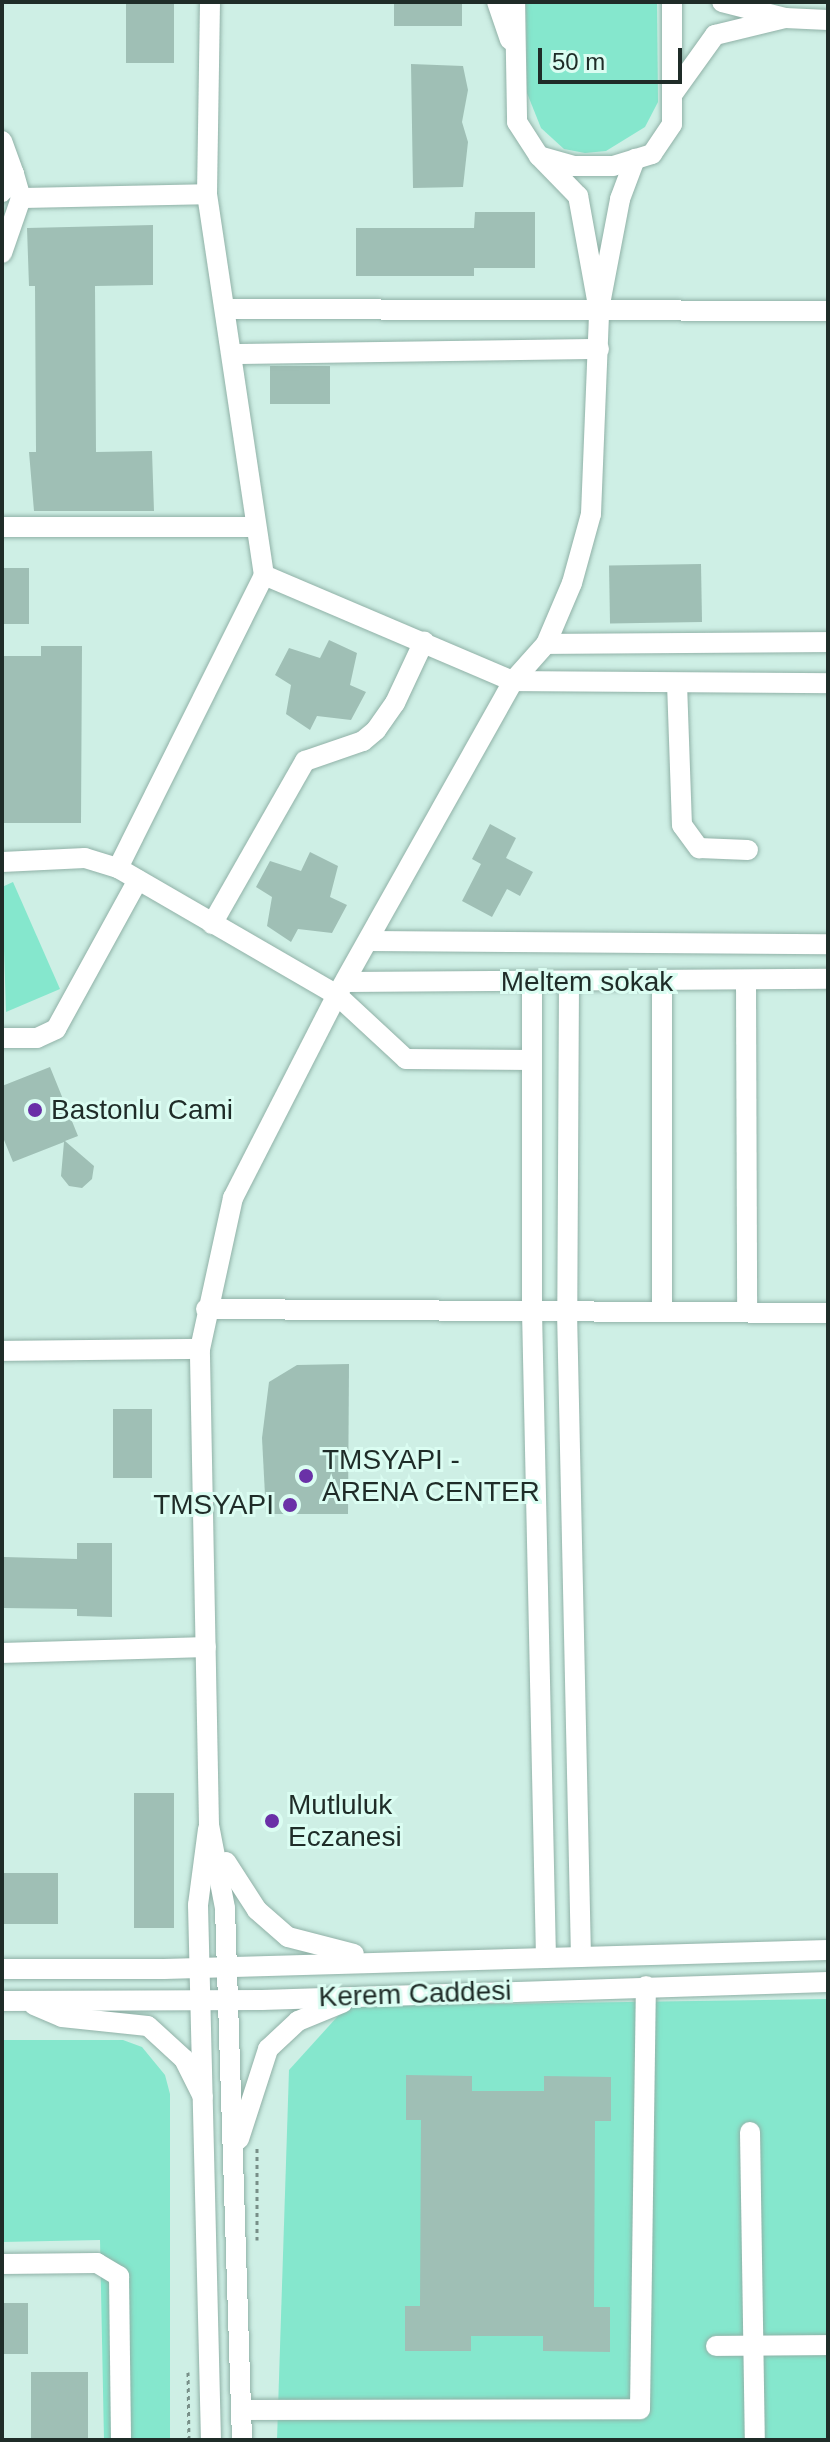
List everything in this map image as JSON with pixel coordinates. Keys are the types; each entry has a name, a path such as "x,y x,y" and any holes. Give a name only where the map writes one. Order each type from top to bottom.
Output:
{"street":[{"path":"118,868 264,575 227,309 207,194 210,2"},
{"path":"497,2 516,56"},
{"path":"211,2440 207,2112 198,1879 209,1825 200,1349 206,1309 233,1198 341,988 513,681 546,644 572,583 591,514 599,311 578,196 539,156 517,122 515,2"},
{"path":"539,156 573,166 613,166 652,154 672,124 672,2"},
{"path":"722,2 785,18 828,20"},
{"path":"672,95 715,35 785,18"},
{"path":"2,141 14,174 2,253"},
{"path":"599,311 620,199 635,159"},
{"path":"12,195 207,194"},
{"path":"227,309 828,311"},
{"path":"232,354 599,349"},
{"path":"2,527 256,527"},
{"path":"264,575 513,681 828,683"},
{"path":"212,924 305,761 363,741 376,730 395,703 424,641"},
{"path":"546,644 828,642"},
{"path":"677,683 682,825 699,848 748,850"},
{"path":"2,862 85,858 118,868 212,924 341,988 406,1059 532,1060"},
{"path":"2,1038 37,1038 56,1029 138,880"},
{"name":"Meltem sokak","path":"369,941 828,944"},
{"name":"Meltem sokak","path":"341,988 532,982 828,979"},
{"path":"532,982 532,1311 546,1958"},
{"path":"569,982 567,1311 581,1957"},
{"path":"662,982 662,1311"},
{"path":"746,982 747,1312"},
{"path":"206,1309 828,1313"},
{"path":"2,1351 200,1349"},
{"path":"2,1653 206,1647"},
{"path":"209,1825 243,1893 288,1937 317,1948 396,1962"},
{"path":"209,1825 223,1882 228,1967 242,2440"},
{"name":"Kerem Caddesi","path":"2,1969 202,1968 828,1950"},
{"name":"Kerem Caddesi","path":"2,2001 203,2001 828,1982"},
{"path":"242,2410 640,2409 646,1986"},
{"path":"234,2150 256,2072 276,2040 311,2013 379,1995"},
{"path":"27,2001 62,2017 148,2026 184,2059 207,2112"},
{"path":"750,2132 755,2440"},
{"path":"2,2264 97,2263 116,2270 122,2283 121,2440"},
{"path":"716,2346 828,2345"}],"path":[{"path":"257,2147 257,2256"}],"green space":[{"path":"526,2 657,2 658,102 645,127 606,151 585,153 564,149 541,128 527,93"},
{"path":"13,882 60,989 6,1012 2,887"},
{"path":"828,1999 828,2440 277,2440 289,2070 347,2006"},
{"path":"2,2040 123,2040 142,2047 165,2075 170,2094 170,2440 104,2440 100,2240 2,2242"}],"building":[{"path":"126,2 174,2 174,63 126,63"},
{"path":"394,2 462,2 462,26 394,26"},
{"path":"411,64 463,66 468,90 462,122 468,142 463,187 413,188"},
{"path":"475,212 535,212 535,268 474,268 474,276 356,276 356,228 474,228"},
{"path":"153,225 153,285 95,286 96,452 152,451 154,511 34,511 29,452 36,452 35,286 29,286 27,228"},
{"path":"270,366 330,366 330,404 270,404"},
{"path":"701,564 702,622 610,624 609,566"},
{"path":"2,568 29,568 29,624 2,624"},
{"path":"329,640 357,653 350,685 366,692 351,720 317,716 310,730 286,714 291,685 275,675 289,648 320,658"},
{"path":"41,646 82,646 81,823 2,823 2,656 41,656"},
{"path":"490,824 516,838 506,858 533,872 520,896 507,889 492,917 462,901 481,864 472,859"},
{"path":"310,852 338,866 330,897 347,905 332,933 298,929 291,942 267,926 272,897 256,887 270,861 301,871"},
{"name":"Bastonlu Cami","path":"50,1067 78,1136 65,1141 94,1166 92,1179 82,1188 69,1186 61,1176 64,1142 13,1162 2,1135 2,1086"},
{"name":"TMSYAPI - ARENA CENTER","path":"349,1364 348,1514 266,1514 262,1438 269,1382 297,1365"},
{"path":"113,1409 152,1409 152,1478 113,1478"},
{"path":"77,1543 112,1543 112,1617 77,1616 77,1609 4,1608 4,1557 77,1559"},
{"path":"134,1793 174,1793 174,1928 134,1928"},
{"path":"3,1873 58,1873 58,1924 3,1924"},
{"path":"406,2075 472,2076 472,2091 544,2091 544,2076 611,2077 611,2121 595,2121 594,2307 610,2307 610,2352 543,2351 543,2336 471,2336 471,2351 405,2351 405,2306 420,2306 421,2120 406,2120"},
{"path":"2,2303 28,2303 28,2354 2,2354"},
{"path":"31,2372 88,2372 88,2440 31,2440"}],"place":[{"name":"Bastonlu Cami","path":"35,1110"},
{"name":"TMSYAPI - ARENA CENTER","path":"306,1476"},
{"name":"TMSYAPI","path":"290,1505"},
{"name":"Mutluluk Eczanesi","path":"272,1821"}]}
